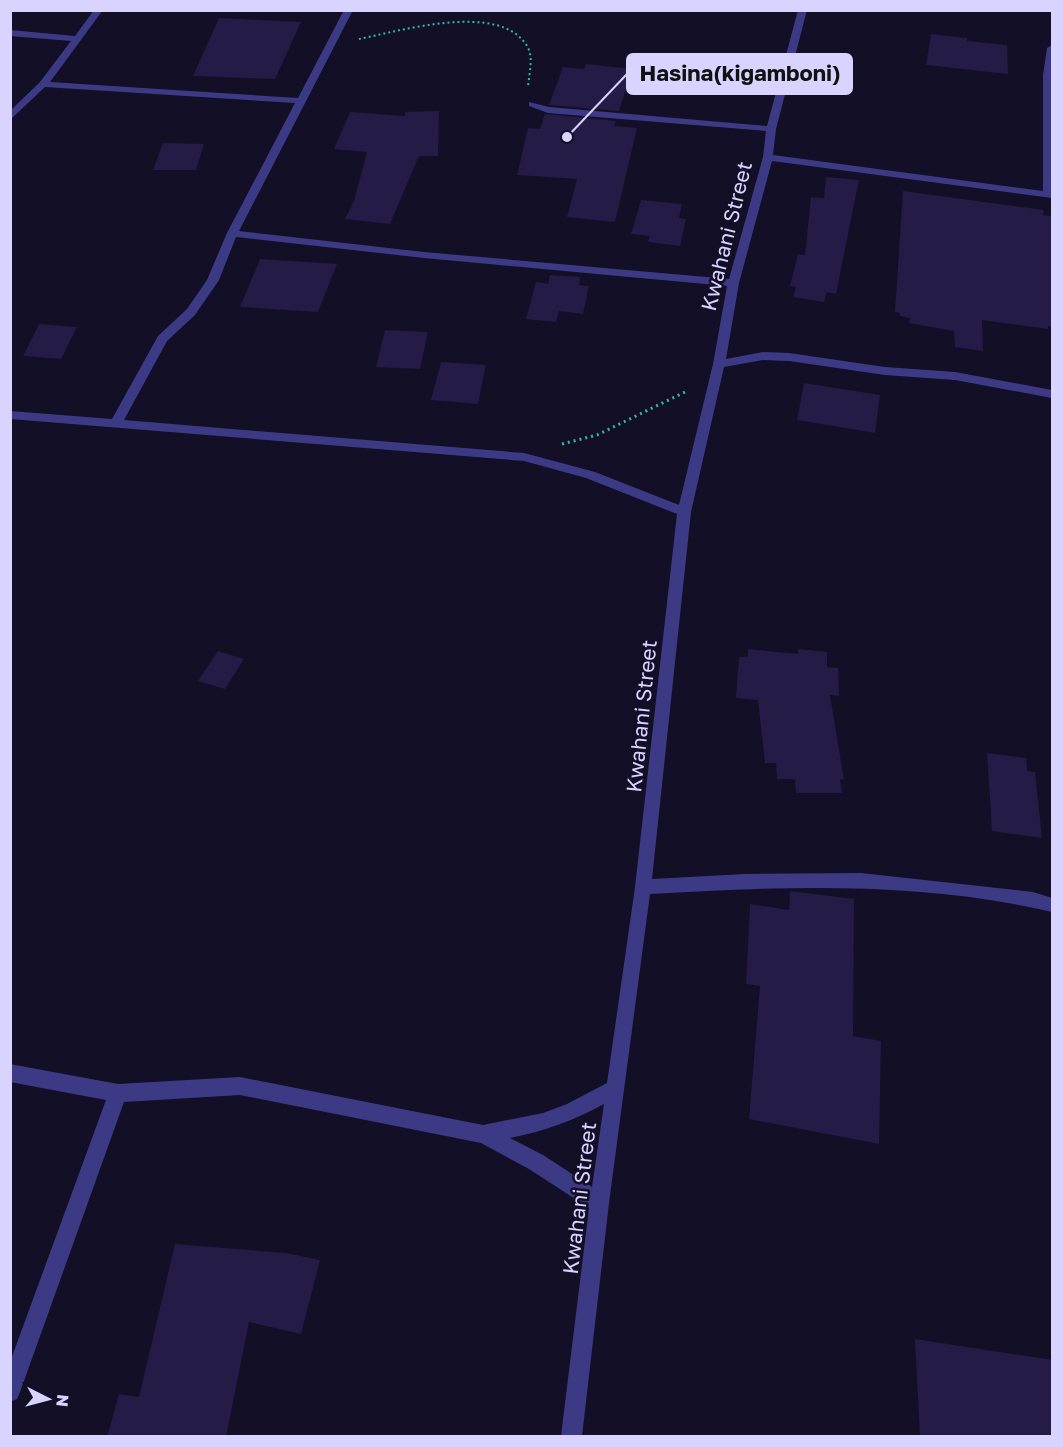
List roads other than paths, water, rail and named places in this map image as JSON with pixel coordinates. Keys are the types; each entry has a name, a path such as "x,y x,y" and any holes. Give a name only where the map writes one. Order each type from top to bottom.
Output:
{"street":[{"path":"10,117 43,84 99,10"},
{"path":"117,422 162,339 191,312 213,280 232,233 334,43 349,10"},
{"name":"Kwahani Street","path":"572,1437 599,1203 643,887 684,512 717,370 733,283 768,157 771,129 803,10"},
{"path":"10,33 77,39"},
{"path":"768,157 1050,195 1047,75 1053,48"},
{"path":"43,84 303,101"},
{"path":"532,104 548,110 771,129"},
{"path":"232,233 424,255 733,283"},
{"path":"717,370 763,356 789,357 885,371 955,376 1053,394"},
{"path":"10,415 524,457 591,475 684,512"},
{"path":"643,887 745,881 861,880 1001,894 1053,905"},
{"path":"10,1073 118,1093 240,1086 483,1134 536,1162 599,1203"},
{"path":"483,1134 543,1122 571,1112 615,1088"},
{"path":"10,1392 118,1093"}],"place":[{"name":"Hasina(kigamboni)","path":"567,137"}]}
